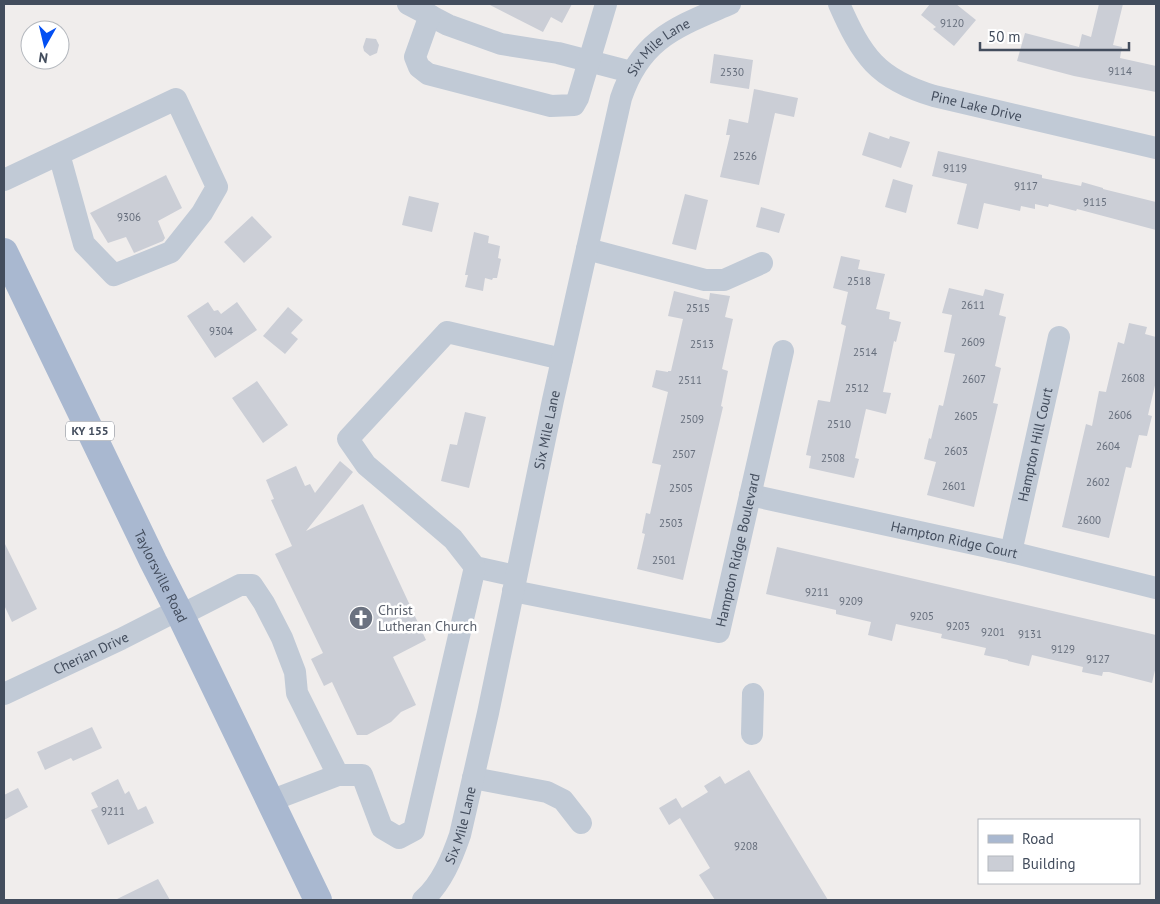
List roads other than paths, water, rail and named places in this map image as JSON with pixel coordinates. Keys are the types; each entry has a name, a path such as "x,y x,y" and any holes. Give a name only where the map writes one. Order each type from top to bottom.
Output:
{"main road":[{"name":"Taylorsville Road","path":"4,252 318,900"}],"street":[{"path":"408,4 448,25 501,44 558,53 631,72"},
{"path":"430,15 415,57 419,67 428,74 551,106 569,106 574,104 578,98 606,4"},
{"name":"Six Mile Lane","path":"423,900 440,879 455,850 473,778 562,359 621,98 631,72 644,53 667,33 730,4"},
{"name":"Pine Lake Drive","path":"839,4 853,37 870,60 883,73 916,91 1156,148"},
{"path":"4,180 59,154 176,99 217,187 202,213 171,252 114,275 84,244 59,154"},
{"path":"587,249 705,280 724,280 762,263"},
{"path":"514,583 475,567 453,539 366,465 348,439 447,332 562,359"},
{"name":"Hampton Hill Court","path":"1010,552 1059,337"},
{"name":"Hampton Ridge Boulevard","path":"514,583 719,632 783,351"},
{"name":"Hampton Ridge Court","path":"750,495 1010,552 1156,588"},
{"path":"270,802 338,775 362,776 382,828 399,838 414,830 475,567"},
{"name":"Cherian Drive","path":"4,694 240,585 252,585 264,603 282,638 295,672 297,693 338,775"},
{"path":"752,734 753,694"},
{"path":"473,778 547,792 563,800 581,822"}],"place":[{"name":"Christ Lutheran Church","path":"361,618"}]}
